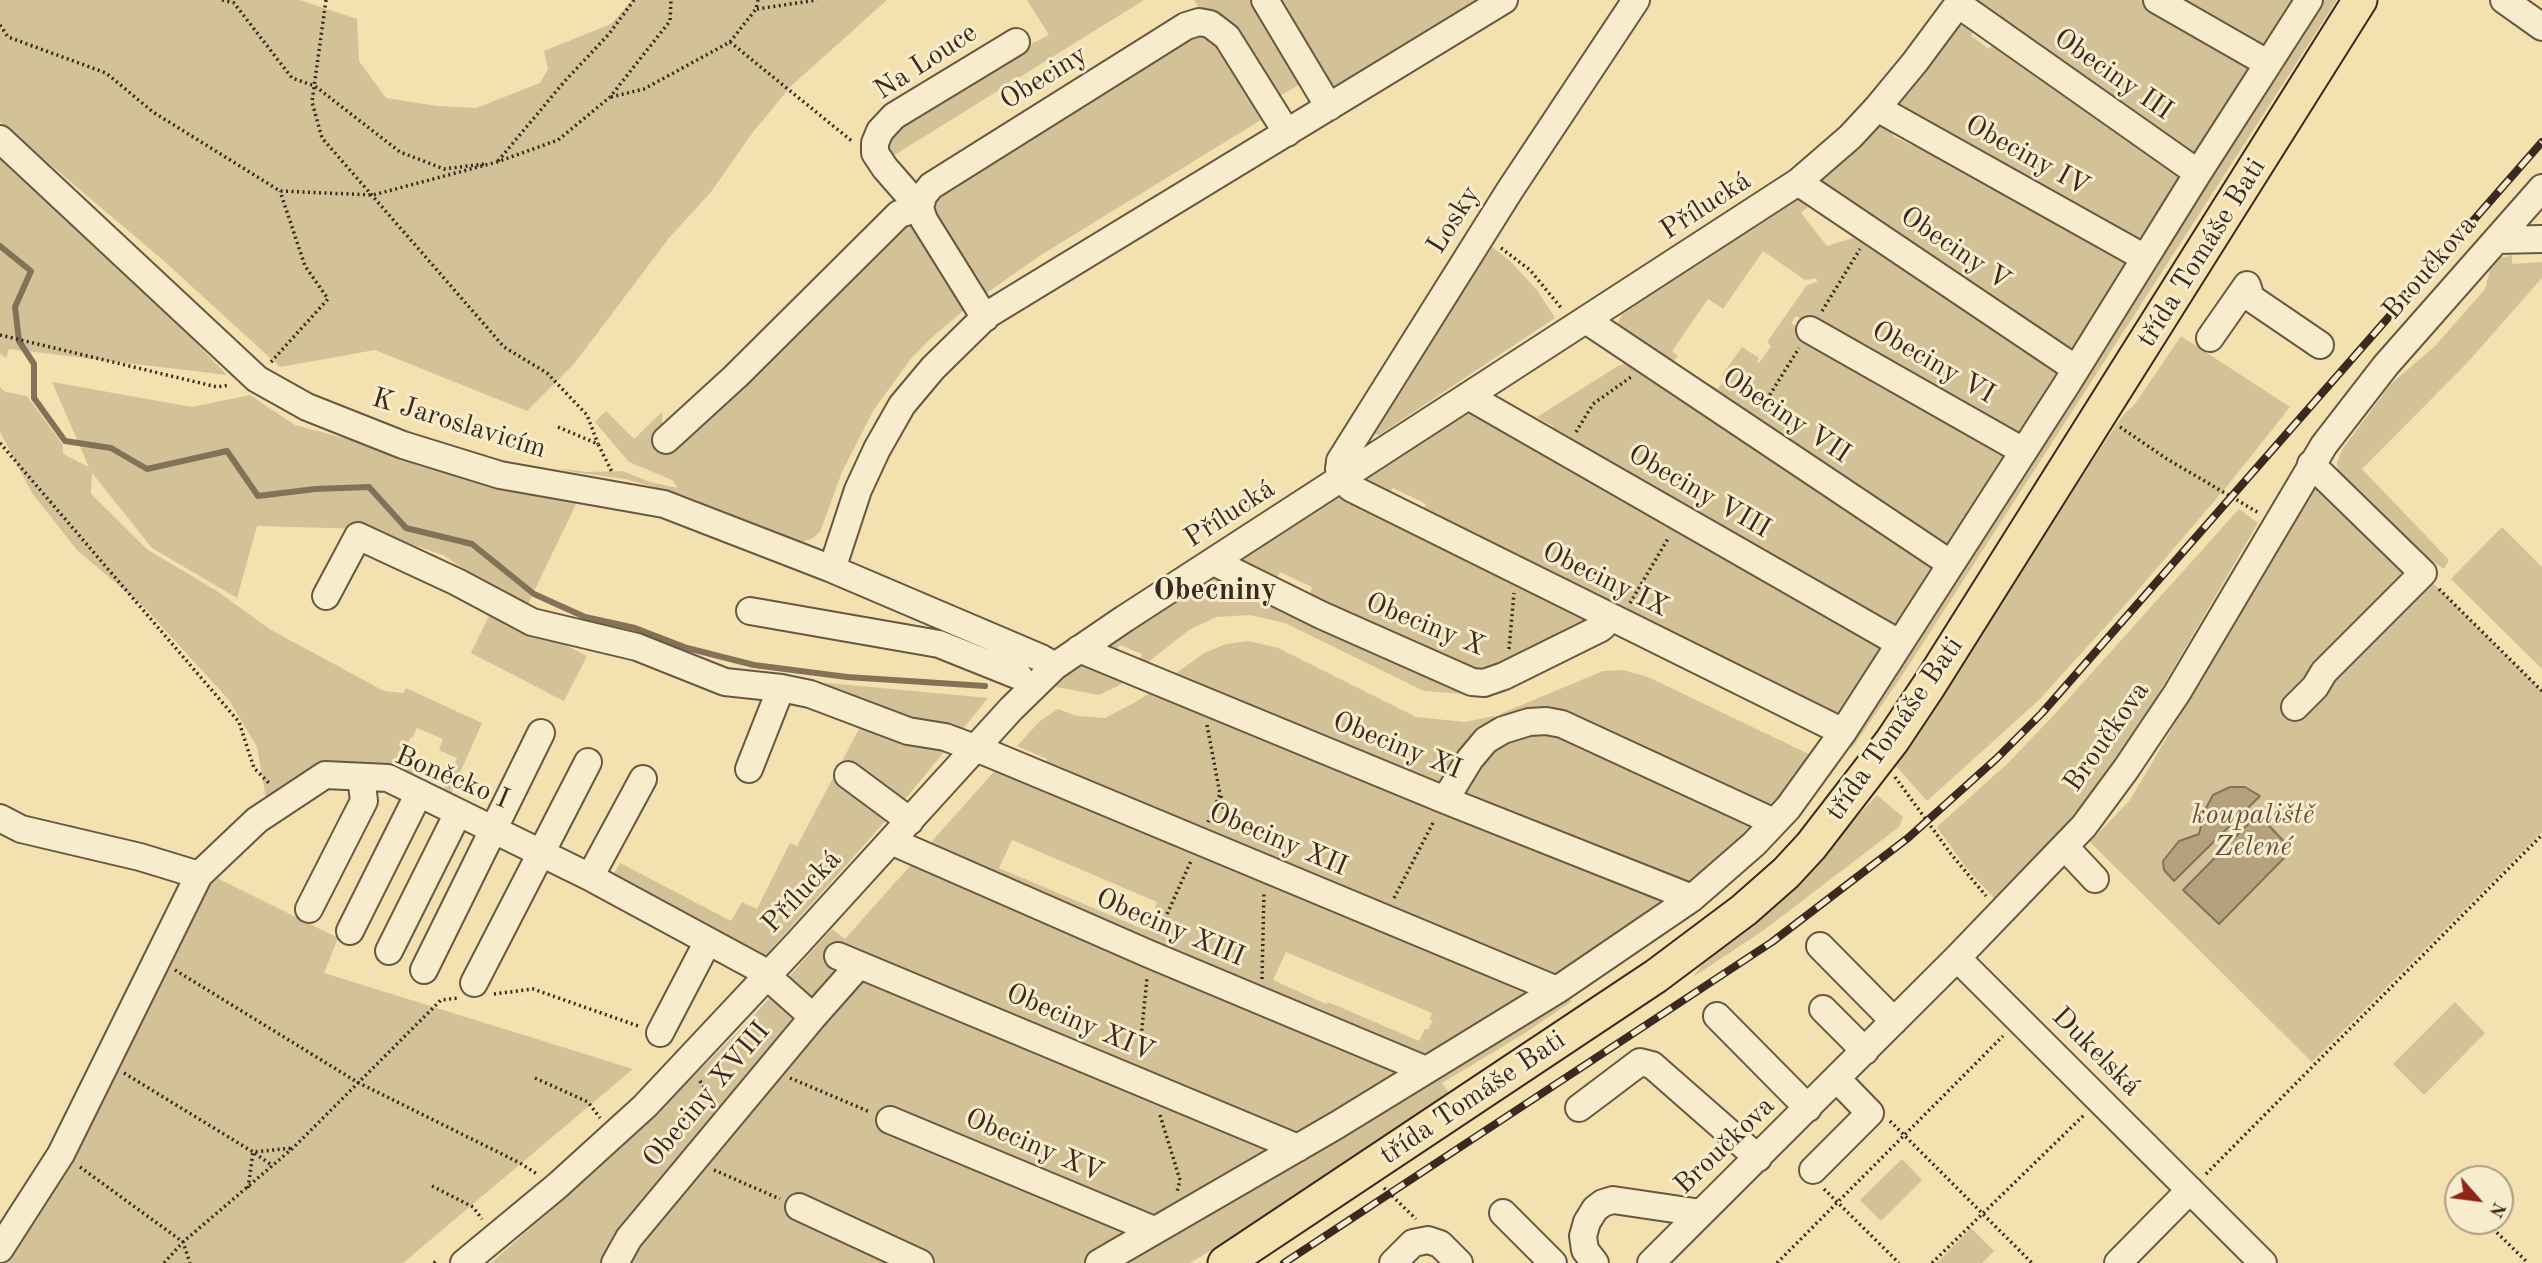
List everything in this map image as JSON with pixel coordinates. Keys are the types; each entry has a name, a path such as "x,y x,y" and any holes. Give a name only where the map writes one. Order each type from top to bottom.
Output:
{"main road":[{"name":"třída Tomáše Bati","path":"1225,1263 1656,976 1744,909 1786,873 1811,846 1855,791 1928,687 2360,0"}],"street":[{"path":"1265,0 1329,107"},
{"path":"832,569 858,491 877,449 902,405 933,368 985,318 1504,0"},
{"name":"Losky","path":"1342,479 1340,461 1482,235 1636,0"},
{"path":"2157,0 2267,63"},
{"path":"1099,1263 1298,1148 1557,990 1692,898 1754,844 1788,808 1843,732 2309,0"},
{"path":"2504,0 2542,27"},
{"name":"Přílucká","path":"464,1263 556,1186 645,1105 688,1061 975,749 1010,709 1026,682 1055,666 1468,396 1577,318 1798,182 1850,137 1877,108 1959,2"},
{"name":"Obeciny III","path":"1959,2 2198,173"},
{"name":"Obeciny","path":"920,208 923,196 931,186 1186,26 1199,22 1219,28 1227,37 1287,133"},
{"name":"Na Louce","path":"920,208 884,168 875,153 875,143 880,131 894,116 1016,42"},
{"name":"Obeciny IV","path":"1877,108 2145,258"},
{"name":"K Jaroslavicím","path":"0,139 257,379 307,407 403,445 500,475 664,504 832,569 1055,666"},
{"name":"Obeciny V","path":"1798,182 2076,369"},
{"name":"Broučkova","path":"1651,1263 2065,847 2105,798 2164,712 2311,464 2362,394 2542,188"},
{"path":"666,440 736,376 899,214 920,208 924,220 985,318"},
{"path":"2497,240 2542,239"},
{"path":"2210,338 2247,285 2251,298 2320,345"},
{"name":"Obeciny VII","path":"1577,318 1650,363 1951,564"},
{"name":"Obeciny VI","path":"1810,330 2024,451"},
{"name":"Obeciny VIII","path":"1468,396 1899,643"},
{"path":"2295,707 2315,687 2325,672 2423,573 2311,464"},
{"name":"Obeciny IX","path":"1342,479 1351,488 1843,732"},
{"name":"Obeciny XII","path":"326,596 358,536 457,582 532,622 637,647 725,682 810,694 908,731 945,737 1557,990"},
{"name":"Obeciny X","path":"1214,562 1321,615 1463,679 1484,683 1504,676 1601,628 1611,618"},
{"path":"750,611 939,644 1026,682"},
{"name":"Obeciny XI","path":"1079,649 1692,898"},
{"path":"749,769 780,688"},
{"path":"1446,800 1469,759 1486,740 1503,730 1529,722 1546,721 1562,724 1774,822"},
{"path":"424,970 541,733"},
{"path":"478,991 540,853 588,762"},
{"name":"Boněcko I","path":"0,1249 61,1154 199,876 257,820 325,775 388,778 590,877 768,975"},
{"path":"848,775 910,821"},
{"path":"309,909 364,801 361,777"},
{"path":"590,877 643,779"},
{"path":"350,931 419,793"},
{"path":"389,951 458,813"},
{"path":"0,818 21,829 140,857 199,876"},
{"name":"Obeciny XIII","path":"891,841 1149,954 1426,1070"},
{"path":"2065,847 2095,879"},
{"path":"653,1032 708,941"},
{"path":"1820,946 1894,1021"},
{"name":"Dukelská","path":"1957,958 2263,1263"},
{"name":"Obeciny XIV","path":"813,1017 849,961 1298,1148"},
{"name":"Obeciny XVIII","path":"615,1263 629,1238 813,1017 768,975"},
{"path":"1823,1009 1864,1051"},
{"path":"1717,1016 1808,1108"},
{"path":"1579,1108 1640,1062 1651,1065 1758,1158"},
{"path":"1817,1178 1870,1113 1837,1079"},
{"name":"Obeciny XV","path":"890,1120 1162,1226"},
{"path":"2118,1263 2190,1190"},
{"path":"1593,1263 1585,1250 1583,1236 1587,1222 1603,1202 1613,1200 1701,1213"},
{"path":"799,1208 920,1263"},
{"path":"1503,1213 1553,1263"},
{"path":"1393,1263 1413,1244 1428,1240 1440,1244 1459,1263"}],"path":[{"path":"222,0 234,3 292,78 315,86 400,152 444,169 497,162 608,34 634,0"},
{"path":"326,0 312,102 323,138 504,347 547,373 587,415 598,444 624,495"},
{"path":"0,25 8,37 106,73 153,112 280,191 373,195 497,162 558,140 610,97 670,21 671,0"},
{"path":"610,97 645,89 730,42 757,9 758,0"},
{"path":"757,9 817,0"},
{"path":"730,42 853,143"},
{"path":"0,335 218,387 257,379 328,299 306,266 280,191"},
{"path":"1482,235 1530,270 1577,318"},
{"path":"1564,452 1593,404 1650,363"},
{"path":"2104,411 2120,422 2119,426 2167,458 2277,523"},
{"path":"558,428 598,444"},
{"path":"0,443 239,722 254,768 285,801"},
{"path":"1611,618 1623,615 1680,518"},
{"path":"1504,676 1516,570"},
{"path":"2423,573 2542,691"},
{"path":"1877,760 1973,881 2003,912"},
{"path":"1220,794 1235,856"},
{"path":"1383,918 1446,800"},
{"path":"2190,1190 2542,835"},
{"path":"1261,1001 1265,869"},
{"path":"1149,954 1144,1084 1180,1180 1162,1226"},
{"path":"159,960 357,1082 520,1163 556,1186"},
{"path":"164,1263 183,1242 293,1148 441,1000 478,991 533,989 653,1032"},
{"path":"1777,1263 2005,1034"},
{"path":"688,1061 725,1121"},
{"path":"107,1062 273,1166"},
{"path":"769,1069 890,1120"},
{"path":"535,1078 588,1102"},
{"path":"1932,1263 2099,1100"},
{"path":"1886,1117 2032,1263"},
{"path":"253,1152 293,1148"},
{"path":"248,1189 253,1152"},
{"path":"61,1154 183,1242 190,1263"},
{"path":"692,1161 799,1208"},
{"path":"1817,1178 1838,1203 1899,1263"},
{"path":"432,1186 473,1207"},
{"path":"2499,1235 2528,1263"}],"green space":[{"path":"0,0 299,0 357,19 359,61 386,98 437,106 476,108 540,83 548,69 544,51 611,24 632,0 887,0 791,86 753,132 711,192 669,238 574,364 527,411 375,350 280,367 164,261 0,122"},
{"path":"1027,0 1144,0 893,156 891,165 884,138 1021,49 1049,35"},
{"path":"1194,0 1259,0 1307,80 1273,100"},
{"path":"1271,0 1478,0 1331,90"},
{"path":"1977,0 2148,0 2249,62 2251,71 2195,156 1975,6"},
{"path":"2166,0 2299,0 2263,48"},
{"path":"2319,0 2337,0 1903,674 1852,748 1845,745"},
{"path":"1963,17 1975,28 1971,36 1989,49 1994,44 2181,176 2142,242 1897,105"},
{"path":"1205,29 1269,115 1041,255 981,297 926,202"},
{"path":"1884,119 1896,129 1893,136 1913,146 1917,141 2125,258 2127,267 2081,344 2071,352 1818,184"},
{"path":"0,156 79,222 227,375 9,349 6,358 0,354"},
{"path":"1801,195 1816,199 1801,213 1827,246 1869,233 2058,368 2059,375 2020,435 2002,434 1796,316 1791,323 1998,442 2004,455 2004,465 1946,548 1706,388 1709,384 1718,389 1726,378 1722,375 1742,347 1759,358 1759,363 1771,346 1767,342 1807,285 1817,282 1816,278 1805,280 1763,251 1723,309 1708,299 1672,351 1678,356 1672,363 1620,329 1617,324 1624,311"},
{"path":"913,223 970,305 910,360 873,411 842,472 820,532 813,538 802,542 683,495 625,479 557,468 587,472 622,471 650,482 678,488 672,480 629,462 595,422 606,411 634,439 662,412 662,426 892,227"},
{"path":"1486,242 1510,261 1537,290 1555,318 1379,435 1369,433"},
{"path":"2512,255 2512,264 2542,262 2542,278 2466,364 2362,469 2449,560 2444,569 2409,545 2338,472 2337,463 2343,448 2391,384 2434,347 2485,289 2490,270 2500,258"},
{"path":"2181,336 2290,407 2228,485 2133,596 2039,700 1927,801 1896,766 2106,440 2124,414 2135,404"},
{"path":"1629,362 1935,569 1897,629 1550,433 1554,427 1537,417 1618,366"},
{"path":"52,382 192,407 250,395 295,425 578,500 525,610 443,555 366,529 257,526 237,598 152,548 92,473 91,494 148,550 217,591 271,630 384,691 403,693 406,688 482,723 451,793 444,789 457,758 439,750 443,739 417,728 410,738 405,754 419,760 412,776 394,774 266,799 257,747 229,700 145,608 77,550 32,493 0,432 0,387 5,392 27,396 63,445 63,454 89,467"},
{"path":"1472,410 1882,647 1848,713 1833,719 1423,510 1426,504 1393,488 1389,494 1363,481"},
{"name":"koupaliště Zelené","path":"2314,487 2333,496 2423,573 2542,691 2542,832 2312,1062 2090,842 2130,800"},
{"path":"1341,495 1591,620 1478,677 1309,598 1312,587 1280,572 1275,580 1239,561"},
{"path":"2239,509 2258,523 2141,724 2095,790 1996,900 1967,869 1937,827 2009,762 2052,717"},
{"path":"2502,527 2542,567 2542,669 2451,579"},
{"path":"1216,576 1482,691 1464,694 1424,691 1285,623 1250,615 1216,617 1189,630 1143,666 1139,662 1142,654 1120,645 1112,654 1105,654 1107,645"},
{"path":"493,608 587,656 564,701 471,653"},
{"path":"1249,641 1278,648 1416,717 1465,722 1494,716 1498,727 1439,788 1167,680 1204,653 1226,644"},
{"path":"1083,663 1131,675 1118,686 1099,695 1051,686"},
{"path":"1623,670 1648,677 1817,758 1774,806 1769,808 1569,722 1504,725 1500,714 1603,671"},
{"path":"806,681 988,698 907,797 765,956 612,877 620,863 731,921 742,902 757,909 790,843 797,846 859,729 801,698"},
{"path":"1158,687 1660,889 1666,902 1551,979 1044,766 1047,759 1017,746 1040,721 1058,709 1077,716 1105,718"},
{"path":"1537,725 1751,825 1750,829 1694,882 1683,886 1466,802 1461,789 1486,747"},
{"path":"999,766 1572,1001 1442,1083 1449,1093 1330,1179 1190,1263 491,1263 621,1148 747,1023 832,929 845,939","holes":["1012,840 1157,902 1155,908 1158,910 1151,916 1145,930 999,868","1286,952 1432,1013 1430,1020 1433,1021 1419,1041 1273,980"]},
{"path":"1877,795 1903,817 1899,827 1764,930 1693,977 1706,959 1801,878"},
{"path":"217,878 338,938 324,973 633,1069 403,1263 0,1263 205,892"},
{"path":"2455,1002 2485,1033 2424,1095 2393,1064"},
{"path":"1902,1159 1922,1180 1881,1221 1860,1200"},
{"path":"1971,1228 1994,1251 1982,1263 1937,1263"}],"shaded area":[{"path":"2230,787 2245,787 2260,796 2174,881 2164,870 2163,861 2179,841 2199,834 2205,810 2213,795"},
{"path":"2258,814 2292,850 2219,924 2183,890"}],"waterway":[{"path":"0,246 31,271 15,307 19,341 34,364 34,398 65,441 111,448 147,469 227,451 258,496 315,489 369,487 406,528 472,544 534,594 585,617 635,628 687,648 754,665 847,677 985,686"}],"railway":[{"path":"1284,1263 1772,942 1908,838 1996,759 2042,713 2542,142"}],"district":[{"name":"Obecniny","path":"1215,591"}]}
